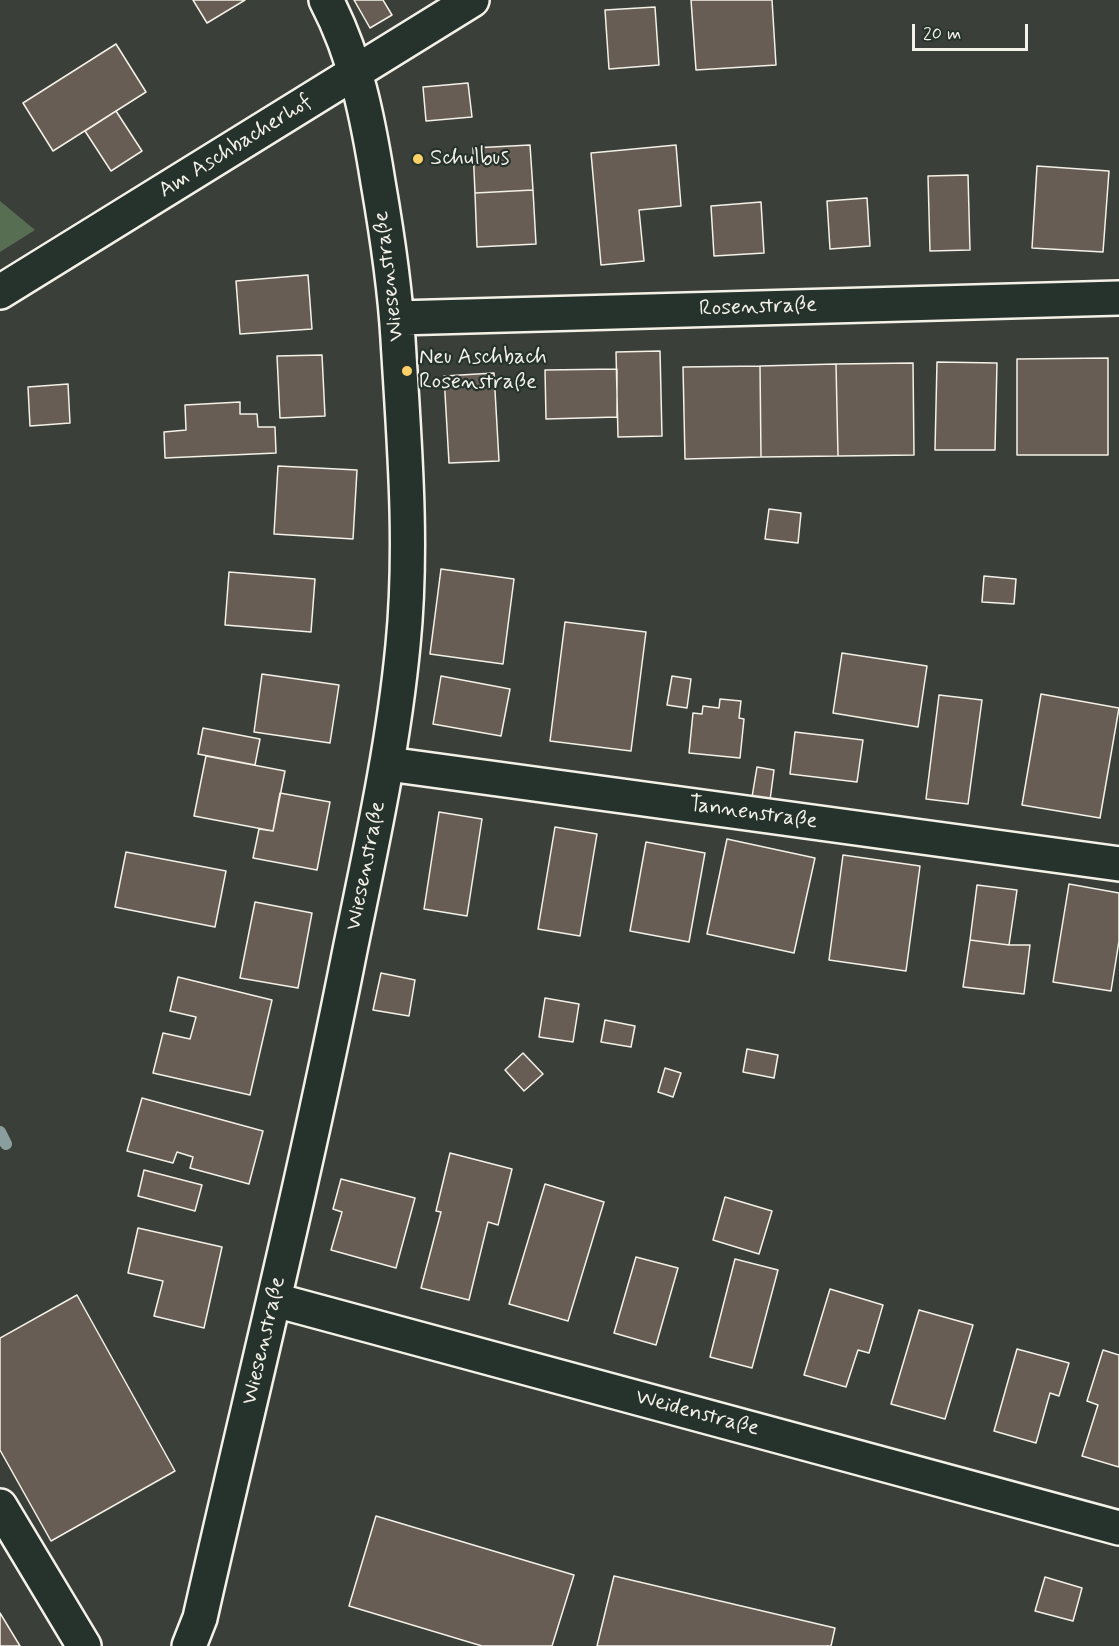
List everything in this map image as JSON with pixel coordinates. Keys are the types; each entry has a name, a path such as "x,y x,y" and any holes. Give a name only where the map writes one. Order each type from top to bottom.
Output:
{"street":[{"name":"Wiesenstraße","path":"189,1646 200,1618 328,1063 388,764 404,643 408,503 397,318 390,254 370,136 356,73 338,23 326,0"},
{"name":"Am Aschbacherhof","path":"0,292 472,0"},
{"name":"Rosenstraße","path":"397,318 1119,298"},
{"name":"Tannenstraße","path":"388,764 1119,864"},
{"name":"Weidenstraße","path":"275,1300 1119,1528"},
{"path":"0,1506 84,1646"}],"green space":[{"path":"0,201 35,230 0,252"}],"building":[{"path":"193,0 245,0 207,23"},
{"path":"354,0 383,0 392,15 370,28"},
{"path":"691,0 772,0 776,65 696,70"},
{"path":"655,7 659,65 609,69 605,10"},
{"path":"116,44 146,92 53,151 23,103"},
{"path":"468,83 472,117 426,121 423,87"},
{"path":"116,111 142,151 111,171 85,131"},
{"path":"530,145 533,190 475,193 473,148"},
{"path":"676,145 681,206 639,210 644,261 601,265 591,153"},
{"path":"1037,166 1109,171 1103,252 1032,248"},
{"path":"968,175 970,250 930,251 928,176"},
{"path":"533,190 536,244 477,247 475,193"},
{"path":"867,198 870,246 830,249 827,201"},
{"path":"761,202 764,253 714,256 711,206"},
{"path":"308,275 312,329 240,334 236,281"},
{"path":"660,351 662,436 618,437 616,352"},
{"path":"322,355 325,416 280,418 277,356"},
{"path":"1108,358 1108,455 1017,455 1017,359"},
{"path":"937,362 997,363 995,450 935,450"},
{"path":"913,363 914,455 838,456 836,364"},
{"path":"836,364 838,456 761,457 760,366"},
{"path":"760,366 761,457 685,459 683,367"},
{"path":"617,369 617,417 546,419 545,370"},
{"path":"494,373 499,461 449,463 444,376"},
{"path":"68,384 70,423 30,426 28,387"},
{"path":"240,402 240,414 257,414 258,427 275,427 276,453 165,458 164,432 186,430 185,405"},
{"path":"278,466 357,470 353,539 274,534"},
{"path":"769,509 801,513 798,543 765,539"},
{"path":"441,569 514,579 503,664 430,654"},
{"path":"229,572 315,579 311,632 225,625"},
{"path":"984,576 1016,579 1014,604 982,602"},
{"path":"565,622 646,632 631,751 550,741"},
{"path":"842,653 927,666 918,727 833,713"},
{"path":"262,674 339,685 330,743 254,732"},
{"path":"441,676 510,689 501,736 433,724"},
{"path":"672,676 691,679 687,708 667,705"},
{"path":"1041,694 1119,708 1100,818 1022,805"},
{"path":"939,695 982,700 968,804 926,799"},
{"path":"720,699 741,701 739,718 744,719 740,758 689,753 693,713 702,714 703,706 719,708"},
{"path":"203,728 260,739 255,765 198,754"},
{"path":"795,732 863,740 857,782 790,774"},
{"path":"206,756 285,771 273,831 194,816"},
{"path":"757,767 774,770 770,800 752,797"},
{"path":"280,793 330,802 317,870 253,858 259,829 273,831"},
{"path":"439,812 482,819 467,916 424,909"},
{"path":"555,827 597,834 580,936 538,929"},
{"path":"727,839 815,858 794,953 707,934"},
{"path":"646,842 705,853 689,942 630,931"},
{"path":"126,852 226,871 215,927 115,907"},
{"path":"843,855 920,866 906,971 829,960"},
{"path":"1069,884 1119,893 1119,941 1111,991 1053,982"},
{"path":"977,885 1017,890 1009,945 970,940"},
{"path":"255,902 312,913 298,988 240,978"},
{"path":"970,940 1030,945 1024,994 963,987"},
{"path":"381,973 415,980 409,1016 373,1010"},
{"path":"178,977 272,1000 250,1095 153,1073 163,1033 190,1039 196,1017 170,1011"},
{"path":"545,998 579,1004 573,1042 539,1037"},
{"path":"605,1020 635,1026 631,1047 601,1042"},
{"path":"747,1049 778,1055 774,1078 743,1072"},
{"path":"523,1053 543,1074 524,1091 505,1070"},
{"path":"665,1068 681,1073 673,1097 658,1092"},
{"path":"142,1098 263,1131 249,1184 190,1168 193,1157 177,1152 173,1163 127,1151"},
{"path":"450,1153 512,1169 498,1225 488,1222 469,1300 421,1288 441,1212 436,1211"},
{"path":"144,1170 202,1185 195,1211 138,1196"},
{"path":"341,1179 415,1198 396,1268 331,1250 342,1212 333,1209"},
{"path":"545,1184 604,1202 568,1321 509,1304"},
{"path":"725,1197 772,1211 759,1254 713,1240"},
{"path":"138,1228 222,1247 204,1328 154,1316 163,1281 128,1273"},
{"path":"636,1257 678,1268 656,1345 614,1333"},
{"path":"735,1259 778,1270 752,1368 710,1357"},
{"path":"830,1289 883,1305 869,1353 858,1350 846,1387 804,1375"},
{"path":"77,1295 175,1471 51,1541 0,1450 0,1338"},
{"path":"919,1310 973,1325 945,1419 891,1404"},
{"path":"1017,1349 1069,1363 1059,1396 1050,1393 1036,1443 994,1431"},
{"path":"1103,1350 1119,1355 1119,1467 1082,1456 1098,1405 1087,1401"},
{"path":"376,1516 574,1575 552,1646 482,1646 349,1606"},
{"path":"614,1576 835,1628 831,1646 597,1646"},
{"path":"1045,1577 1082,1588 1073,1621 1035,1611"},
{"path":"0,1613 20,1646 0,1646"}],"waterway":[{"path":"0,1132 6,1144"}],"place":[{"name":"Schulbus","path":"418,159"},
{"name":"Neu Aschbach Rosenstraße","path":"407,371"}]}
